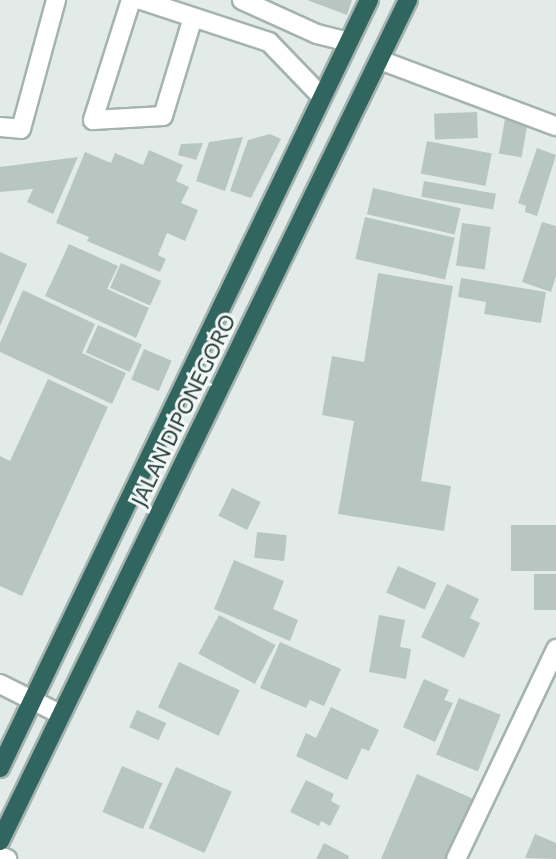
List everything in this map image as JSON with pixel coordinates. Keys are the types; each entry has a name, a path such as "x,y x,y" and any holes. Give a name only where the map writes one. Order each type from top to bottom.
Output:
{"highway":[{"name":"JALAN DIPONEGORO","path":"0,768 30,711 32,697 369,0"},
{"name":"JALAN DIPONEGORO","path":"0,841 408,0"}],"street":[{"path":"0,127 21,129 56,0"},
{"path":"131,0 93,120 163,117 193,17"},
{"path":"141,0 269,42 321,96"},
{"path":"242,0 316,34 348,42"},
{"path":"380,60 556,126"},
{"path":"456,859 556,649"},
{"path":"0,684 32,697 60,714"},
{"path":"0,856 7,859"}],"building":[{"path":"307,0 352,0 347,15"},
{"path":"477,112 478,138 435,139 434,114"},
{"path":"505,119 528,123 522,157 499,153"},
{"path":"270,134 281,139 251,198 230,191 248,140"},
{"path":"243,137 225,191 196,181 209,142"},
{"path":"427,141 492,154 485,186 421,173"},
{"path":"203,143 196,160 178,155 181,144"},
{"path":"537,148 556,155 537,216 525,212 526,206 518,203"},
{"path":"149,150 183,165 176,181 189,187 181,203 198,210 185,241 167,233 158,255 166,259 160,272 87,241 89,237 56,223 85,152 111,163 115,153 143,165"},
{"path":"78,157 53,214 27,202 33,189 0,192 0,167"},
{"path":"424,181 496,194 493,209 421,197"},
{"path":"373,188 461,208 455,235 367,214"},
{"path":"365,217 455,238 445,280 355,259"},
{"path":"542,222 556,226 556,276 551,292 522,282"},
{"path":"462,223 491,227 485,270 456,266"},
{"path":"69,244 118,266 107,289 149,308 136,338 45,296"},
{"path":"0,252 27,264 0,326"},
{"path":"121,263 161,281 150,306 110,288"},
{"path":"378,273 453,286 421,481 451,486 444,531 338,514 354,421 322,415 332,356 364,362"},
{"path":"461,278 546,292 541,323 484,314 486,302 458,297"},
{"path":"23,290 95,324 82,353 126,373 112,404 0,352 0,343"},
{"path":"98,325 142,345 130,372 86,352"},
{"path":"144,349 172,361 159,391 131,379"},
{"path":"48,379 108,407 22,596 0,586 0,456 10,461"},
{"path":"232,488 261,502 247,530 218,516"},
{"path":"511,525 556,525 556,571 511,571"},
{"path":"257,532 287,535 284,561 254,558"},
{"path":"234,560 284,581 273,609 298,620 290,641 214,609"},
{"path":"398,566 436,583 425,610 386,592"},
{"path":"534,574 556,574 556,610 534,610"},
{"path":"447,584 479,599 470,618 480,623 464,658 421,637"},
{"path":"219,615 276,645 255,684 198,654"},
{"path":"379,615 405,620 400,647 411,649 406,679 369,672"},
{"path":"280,642 341,669 324,706 310,700 306,708 260,688"},
{"path":"179,662 240,690 219,736 158,707"},
{"path":"424,679 449,690 444,700 453,703 435,742 403,727"},
{"path":"459,698 501,715 478,771 436,755"},
{"path":"331,707 379,730 369,751 362,748 347,780 296,756 306,733 316,738"},
{"path":"137,710 166,723 159,740 129,727"},
{"path":"122,766 163,783 143,829 102,812"},
{"path":"176,767 232,792 204,853 149,828"},
{"path":"417,774 478,801 453,859 381,859"},
{"path":"306,780 334,794 331,801 340,806 330,826 321,821 319,826 290,812"},
{"path":"535,834 556,843 556,859 525,858"},
{"path":"324,843 349,856 348,859 316,859"}]}
